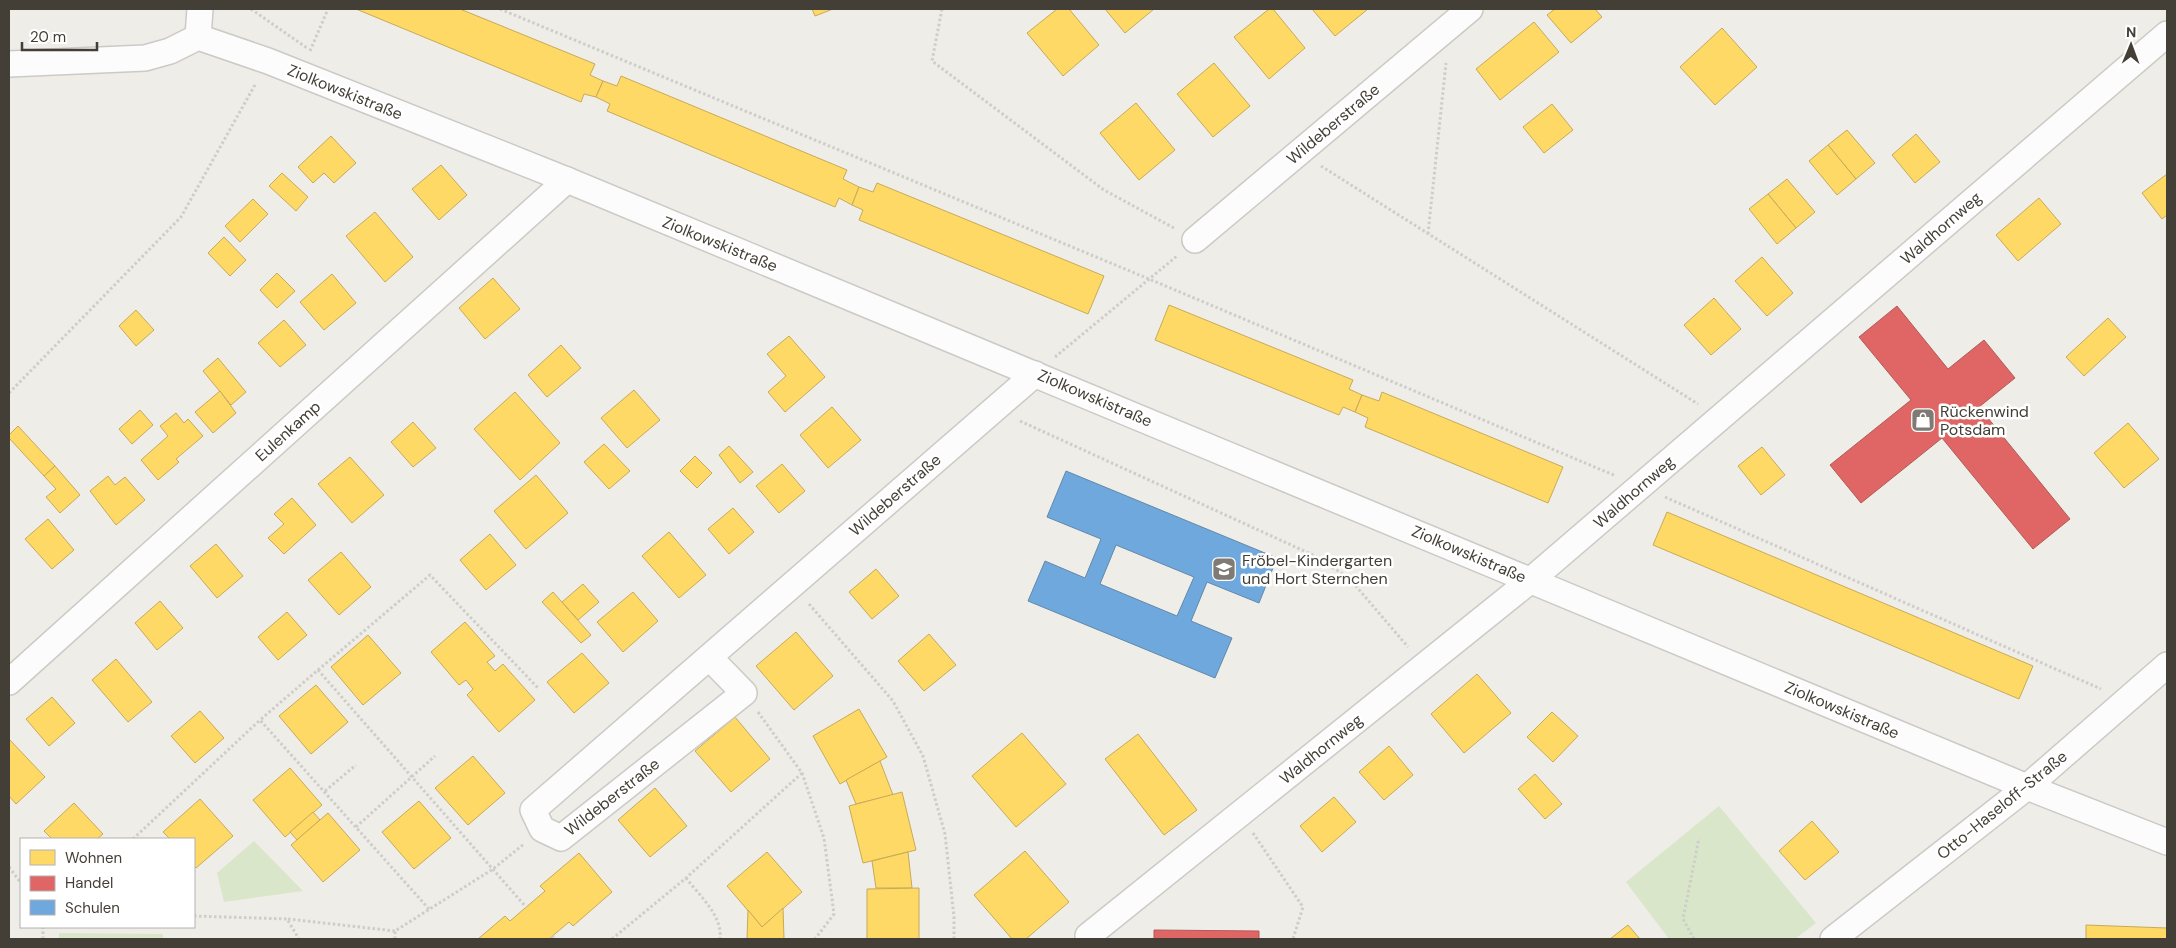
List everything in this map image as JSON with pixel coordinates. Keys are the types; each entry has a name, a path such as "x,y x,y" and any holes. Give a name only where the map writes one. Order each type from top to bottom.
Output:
{"street":[{"path":"9,64 145,58 170,51 198,37 200,9"},
{"name":"Wildeberstraße","path":"1196,240 1470,9"},
{"name":"Waldhornweg","path":"1088,936 1531,580 2167,34"},
{"name":"Ziolkowskistraße","path":"198,37 268,62 567,180 2027,787 2167,842"},
{"name":"Eulenkamp","path":"9,682 567,180"},
{"name":"Wildeberstraße","path":"744,693 562,838 542,829 533,810 1035,374"},
{"path":"709,656 744,693"},
{"name":"Otto-Haseloff-Straße","path":"1833,939 2027,787 2167,665"}],"path":[{"path":"251,9 311,51"},
{"path":"311,51 328,9"},
{"path":"500,9 1640,486 2127,700"},
{"path":"942,9 932,61 1104,190 1196,240 1035,374"},
{"path":"1428,234 1450,25"},
{"path":"9,393 180,217 268,62 311,51"},
{"path":"1300,152 1720,418"},
{"path":"994,409 1313,555 1349,578 1424,666"},
{"path":"134,838 260,720 430,575 538,688"},
{"path":"792,585 893,701 923,756 945,834 954,917 954,939"},
{"path":"318,670 526,907"},
{"path":"744,693 802,773 824,838 834,914 815,939"},
{"path":"260,720 429,909"},
{"path":"356,827 435,756"},
{"path":"324,792 356,765"},
{"path":"612,939 686,878 802,773"},
{"path":"1240,814 1303,907 1293,939"},
{"path":"195,916 288,919 395,931 493,869 542,829"},
{"path":"1694,939 1683,919 1699,838"},
{"path":"9,867 20,882"},
{"path":"686,878 716,916 721,933 720,939"},
{"path":"288,919 299,939"},
{"path":"395,931 395,939"}],"green space":[{"path":"1719,806 1816,923 1795,939 1669,939 1626,882"},
{"path":"254,841 303,891 224,902 217,873"},
{"path":"59,933 163,934 163,939 59,939"}],"building: Wohnen":[{"path":"356,9 460,9 595,64 590,75 603,81 596,97 584,94 581,102"},
{"path":"812,9 833,9 815,16"},
{"path":"1057,9 1069,9 1099,45 1063,76 1027,33"},
{"path":"1105,9 1154,9 1125,33"},
{"path":"1269,9 1273,9 1305,48 1269,79 1234,37"},
{"path":"1312,9 1368,9 1335,36"},
{"path":"1555,9 1595,9 1602,17 1571,43 1547,15"},
{"path":"1534,22 1559,52 1500,100 1476,69"},
{"path":"1722,28 1757,67 1715,105 1680,67"},
{"path":"1214,63 1250,106 1213,137 1177,94"},
{"path":"621,76 847,170 843,179 859,187 852,205 839,198 835,207 607,111 610,104 596,97 603,81 617,86"},
{"path":"1136,103 1175,150 1139,180 1100,133"},
{"path":"1552,104 1573,130 1544,153 1523,127"},
{"path":"1847,130 1875,163 1856,179 1828,145"},
{"path":"1916,134 1940,162 1915,183 1892,155"},
{"path":"331,136 356,163 334,183 324,173 313,183 298,167"},
{"path":"1828,145 1856,179 1837,195 1809,161"},
{"path":"441,165 467,195 439,220 412,189"},
{"path":"282,173 308,197 296,211 269,186"},
{"path":"2167,174 2167,215 2162,219 2142,193"},
{"path":"1787,179 1815,212 1796,228 1768,194"},
{"path":"877,183 1104,276 1088,314 859,220 863,210 852,205 859,187 873,192"},
{"path":"1768,194 1796,228 1777,244 1749,209"},
{"path":"2039,198 2061,224 2018,261 1996,235"},
{"path":"253,199 268,214 240,242 225,226"},
{"path":"375,212 413,257 385,282 346,236"},
{"path":"224,237 246,260 230,276 208,253"},
{"path":"1762,257 1793,293 1767,316 1735,281"},
{"path":"277,273 295,291 277,308 260,290"},
{"path":"332,274 356,303 324,330 300,302"},
{"path":"493,278 520,309 485,339 459,308"},
{"path":"1714,298 1741,329 1711,355 1684,325"},
{"path":"1169,305 1353,380 1349,389 1362,395 1355,412 1343,407 1339,415 1155,340"},
{"path":"136,310 154,330 136,346 119,326"},
{"path":"2108,318 2126,337 2084,376 2066,357"},
{"path":"284,320 306,345 280,367 258,343"},
{"path":"789,336 825,377 785,412 768,392 786,376 767,354"},
{"path":"561,345 581,368 547,397 528,375"},
{"path":"218,358 246,392 231,405 203,371"},
{"path":"634,390 660,420 627,448 601,418"},
{"path":"220,391 236,413 213,433 195,412"},
{"path":"515,392 560,443 520,480 474,429"},
{"path":"1382,392 1563,467 1548,503 1365,427 1368,418 1355,412 1362,395 1379,401"},
{"path":"832,407 861,440 828,468 800,435"},
{"path":"140,410 153,425 132,444 119,429"},
{"path":"176,413 184,423 188,419 203,436 176,459 179,462 158,480 141,460 168,436 160,426"},
{"path":"413,422 436,448 413,467 391,442"},
{"path":"2128,423 2159,459 2124,488 2094,453"},
{"path":"18,426 55,466 44,476 9,438 9,435"},
{"path":"604,444 630,471 609,489 584,462"},
{"path":"729,446 753,472 740,483 719,455"},
{"path":"1762,447 1785,475 1761,495 1738,466"},
{"path":"695,456 712,473 697,488 680,471"},
{"path":"350,457 384,495 352,523 318,484"},
{"path":"782,464 805,491 779,513 756,486"},
{"path":"55,466 80,495 60,513 46,497 56,489 44,476"},
{"path":"536,475 568,513 526,549 494,511"},
{"path":"108,476 115,485 125,477 145,500 116,525 90,491"},
{"path":"292,498 316,525 284,554 268,538 284,524 274,514"},
{"path":"733,508 754,532 729,554 708,529"},
{"path":"1667,512 2033,666 2019,699 1653,545"},
{"path":"48,519 74,550 52,569 25,539"},
{"path":"669,532 706,575 679,598 642,556"},
{"path":"490,534 516,565 486,590 460,560"},
{"path":"216,544 243,576 217,598 190,566"},
{"path":"341,552 371,587 339,615 308,580"},
{"path":"876,569 899,596 872,619 849,592"},
{"path":"583,584 599,602 578,620 562,602"},
{"path":"553,592 591,635 581,643 542,602"},
{"path":"633,592 658,621 623,652 597,622"},
{"path":"160,601 183,628 157,650 135,623"},
{"path":"287,612 307,635 278,660 258,637"},
{"path":"465,622 495,656 487,662 495,671 503,664 535,700 499,732 467,695 473,689 466,680 459,685 431,652"},
{"path":"796,632 833,676 794,710 756,666"},
{"path":"929,634 956,665 924,691 898,661"},
{"path":"368,635 401,673 363,705 331,667"},
{"path":"582,653 609,683 574,713 547,682"},
{"path":"116,659 152,702 128,722 92,680"},
{"path":"1477,674 1511,713 1464,753 1431,714"},
{"path":"316,685 348,722 311,754 279,716"},
{"path":"52,697 75,723 49,746 26,719"},
{"path":"859,709 887,757 840,784 813,736"},
{"path":"200,711 224,738 195,763 171,736"},
{"path":"1552,712 1578,736 1553,762 1527,737"},
{"path":"735,717 770,759 731,792 695,751"},
{"path":"1022,733 1066,784 1016,827 972,776"},
{"path":"1138,734 1197,810 1164,835 1105,759"},
{"path":"9,739 45,777 16,804 9,796"},
{"path":"1389,746 1413,775 1384,800 1359,772"},
{"path":"473,756 505,793 468,825 435,788"},
{"path":"880,761 893,795 856,804 846,780"},
{"path":"290,768 322,805 285,837 253,800"},
{"path":"1535,774 1562,804 1545,819 1518,789"},
{"path":"655,788 687,826 650,857 618,820"},
{"path":"902,792 916,850 863,863 849,806"},
{"path":"1334,797 1356,822 1322,852 1300,826"},
{"path":"200,799 233,836 196,868 195,838 169,838 163,832"},
{"path":"419,801 451,838 414,869 382,832"},
{"path":"74,803 103,834 98,838 51,838 44,831"},
{"path":"313,812 320,820 297,840 290,832"},
{"path":"328,813 360,850 323,882 291,845"},
{"path":"1812,821 1839,852 1805,880 1779,851"},
{"path":"1025,851 1069,902 1026,939 1012,939 974,895"},
{"path":"767,852 802,892 762,927 727,886"},
{"path":"908,852 912,888 876,888 872,861"},
{"path":"579,853 612,892 573,926 569,922 549,939 478,939 505,916 510,921 545,891 540,886"},
{"path":"919,888 919,939 867,939 867,889"},
{"path":"783,908 784,939 747,939 748,910 762,927"},
{"path":"1628,925 1640,939 1610,939"},
{"path":"2086,925 2167,928 2167,939 2086,939"}],"building: Handel":[{"path":"1897,306 1948,369 1984,340 2015,378 1979,407 2070,519 2033,549 1942,438 1861,503 1830,465 1911,400 1859,337"},
{"path":"1154,930 1259,931 1259,939 1154,939"}],"building: Schulen":[{"name":"Fröbel-Kindergarten und Hort Sternchen","path":"1066,471 1277,558 1259,603 1207,582 1191,621 1232,638 1215,678 1028,601 1045,561 1085,578 1101,539 1047,517","holes":["1116,545 1194,577 1177,616 1100,584"]}],"place":[{"name":"Rückenwind Potsdam","path":"1923,420"},
{"name":"Fröbel-Kindergarten und Hort Sternchen","path":"1224,569"}]}
